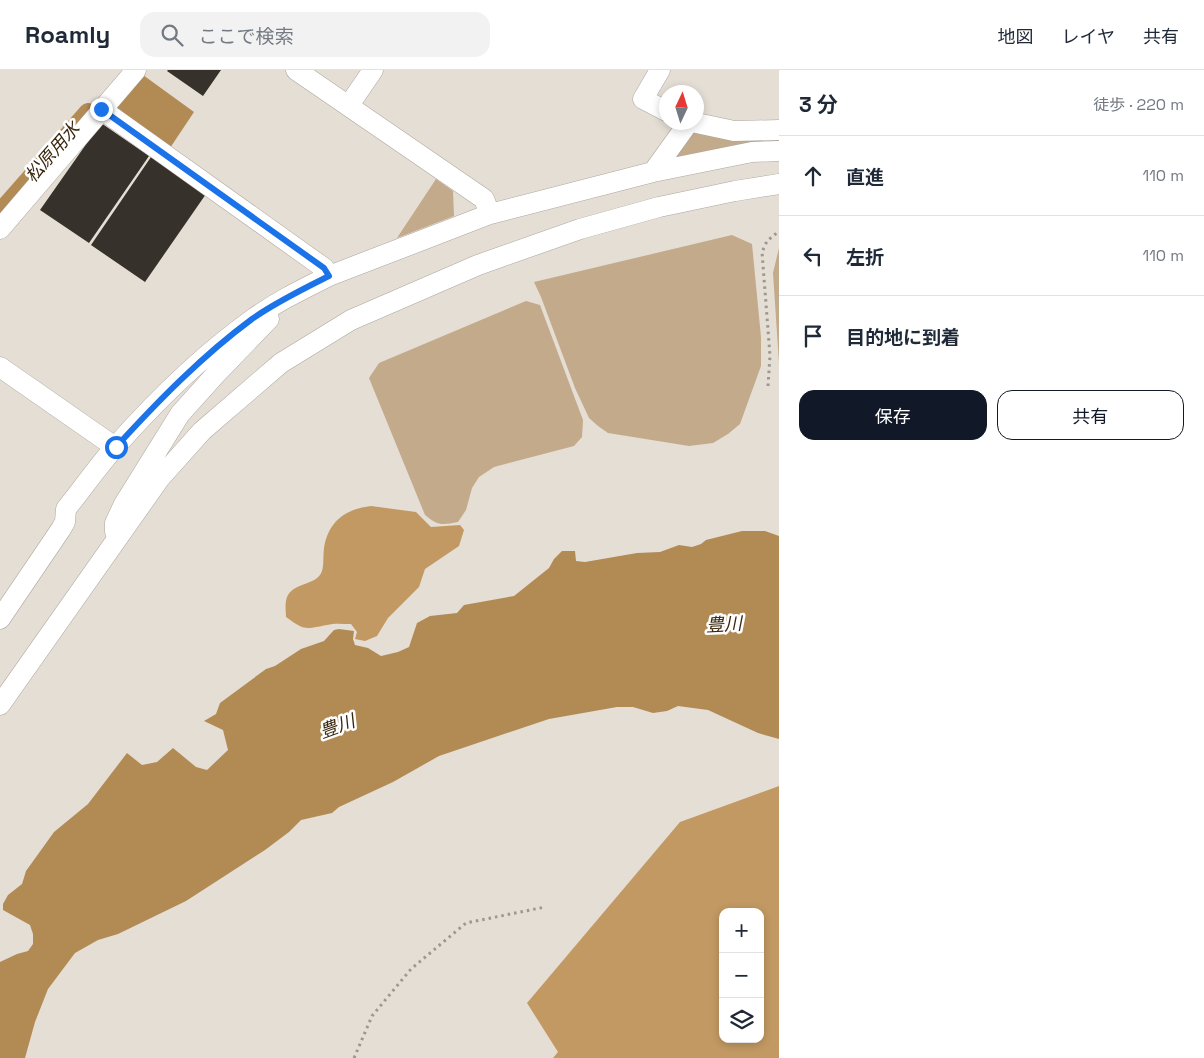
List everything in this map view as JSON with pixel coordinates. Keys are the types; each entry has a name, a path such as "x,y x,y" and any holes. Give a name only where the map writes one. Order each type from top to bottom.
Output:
{"street":[{"path":"0,229 136,70"},
{"path":"296,70 484,199 490,214"},
{"path":"349,105 373,70"},
{"path":"659,107 643,99 660,70"},
{"path":"101,109 324,268 329,276"},
{"path":"704,125 734,131 779,130"},
{"path":"653,172 684,130"},
{"path":"0,619 61,529 66,509 116,447 160,400 218,346 253,319 283,300 329,276 490,214 653,172 752,152 779,151"},
{"path":"0,705 8,684 120,536 160,478 202,431 281,363 351,320 478,265 580,229 659,207 779,184"},
{"path":"120,536 115,533 115,523 124,504 180,414 280,308 283,300"},
{"path":"0,367 116,447"}],"path":[{"path":"768,386 770,356 762,252 767,241 779,231"},
{"path":"354,1058 372,1016 411,969 466,923 545,907"}],"shaded area":[{"path":"691,131 762,138 759,144 676,160 673,155"},
{"path":"436,179 453,191 454,216 397,238"},
{"path":"732,235 752,244 761,337 761,366 740,424 713,443 689,446 608,433 589,418 575,388 534,282"},
{"path":"779,248 779,363 773,273"},
{"path":"526,301 540,305 583,420 582,437 574,446 494,467 479,477 472,488 466,510 458,522 437,523 425,515 369,378 379,363"},
{"path":"371,506 416,512 431,527 460,525 464,530 459,546 425,569 419,587 388,618 377,636 365,641 355,639 357,632 351,624 333,624 305,628 297,625 286,617 288,595 292,590 315,580 319,576 323,566 326,539 329,531 339,518 353,510"},
{"path":"779,786 779,1058 553,1058 558,1052 527,1003 680,822"}],"water":[{"path":"143,75 194,112 170,148 114,108"},
{"name":"豊川","path":"742,531 765,531 779,536 779,739 758,733 708,710 678,706 667,711 653,713 633,707 617,707 549,719 439,756 393,782 339,807 332,813 301,820 289,832 265,850 186,901 118,934 98,940 75,953 48,989 35,1022 25,1058 0,1058 0,962 28,951 33,944 33,934 30,925 3,910 3,904 8,895 22,884 26,871 54,832 88,804 127,753 142,765 157,762 173,748 196,767 207,770 228,750 223,730 204,721 216,714 220,703 266,669 275,666 301,649 324,641 334,630 354,631 353,639 355,645 368,648 381,656 398,652 409,647 417,623 430,616 457,613 464,605 514,596 549,568 562,551 575,551 576,561 585,562 637,553 660,552 679,545 692,547 706,540"}],"building":[{"path":"168,70 221,70 203,96"},
{"path":"101,123 149,156 89,243 40,210"},
{"path":"151,157 206,194 145,282 91,245"}],"waterway":[{"name":"松原用水","path":"0,212 88,112"}],"route":[{"path":"101,109 324,268 329,276 283,300 253,319 218,346 160,400 116,447"}]}
